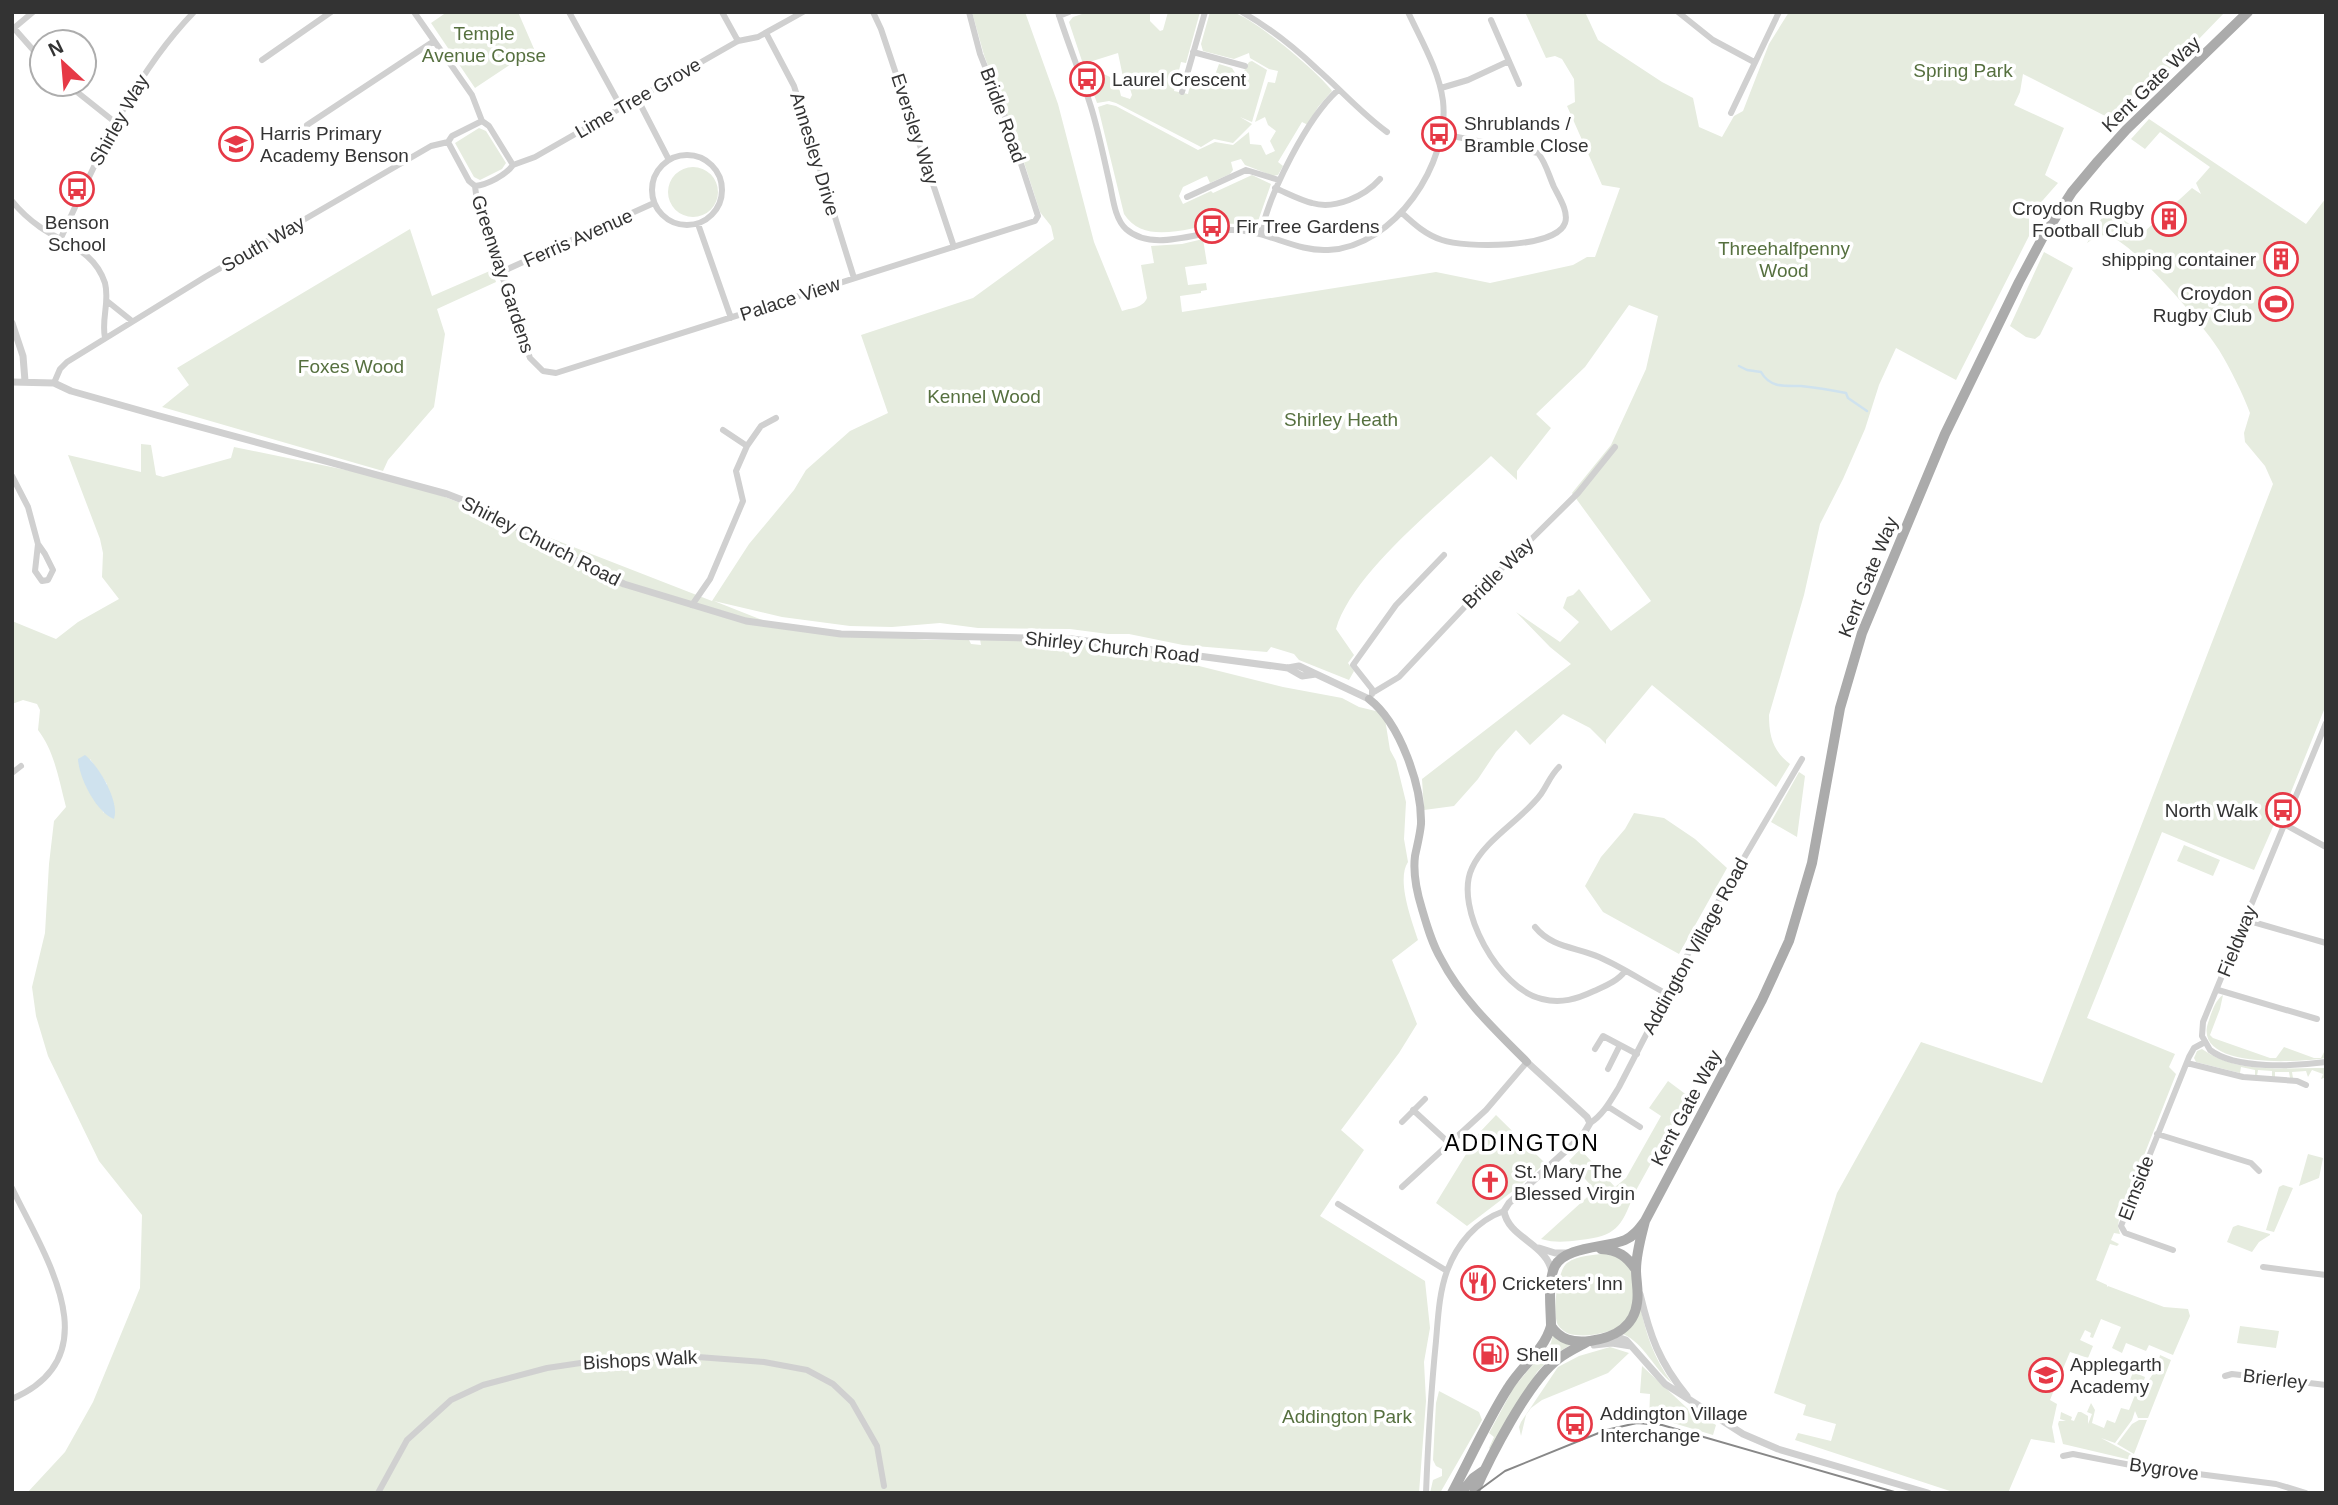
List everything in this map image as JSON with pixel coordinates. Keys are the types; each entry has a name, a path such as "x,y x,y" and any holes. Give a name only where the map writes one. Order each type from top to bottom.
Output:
{"main road":[{"name":"Kent Gate Way","path":"1645,1222 1751,1021 1789,941 1812,863 1840,708 1862,633 1945,434 2019,282 2043,237 2072,192 2098,161 2126,130 2248,12"},
{"path":"1371,695 1401,744 1412,771 1421,824 1415,874 1421,906 1435,948 1446,969 1476,1008 1527,1062"},
{"path":"1452,1493 1507,1389 1523,1366 1547,1340 1551,1326 1552,1278 1556,1265 1572,1252 1623,1241 1633,1236 1645,1222"},
{"path":"1475,1493 1484,1471 1530,1392 1558,1359 1589,1341 1619,1332 1630,1321 1637,1303 1638,1247 1645,1222"},
{"path":"1593,1249 1615,1250 1623,1254 1636,1270"},
{"path":"1551,1326 1562,1338 1589,1341"},
{"path":"1461,1493 1473,1478 1484,1471"}],"street":[{"path":"28,44 13,27 33,12"},
{"name":"Shirley Way","path":"61,239 116,123 150,66 194,12"},
{"path":"262,60 331,12"},
{"path":"414,12 476,101 482,121 489,126 513,165"},
{"path":"569,12 621,107"},
{"path":"722,12 738,41"},
{"name":"Lime Tree Grove","path":"475,186 484,185 510,170 513,165 535,158 738,41 756,38 803,12"},
{"name":"Eversley Way","path":"873,12 954,247"},
{"name":"Bridle Road","path":"969,12 983,61 1009,127 1038,216"},
{"path":"1069,12 1058,14 1091,108 1116,210 1124,226 1137,235 1155,239 1229,230 1261,233 1311,249 1333,250 1372,236 1402,213 1429,167 1442,134 1441,88 1408,12"},
{"path":"1182,92 1205,12"},
{"path":"1243,12 1289,43 1362,113 1387,132"},
{"path":"1678,12 1713,40 1754,62"},
{"path":"1731,113 1779,12"},
{"path":"1491,20 1518,84"},
{"name":"Annesley Drive","path":"766,33 794,86 854,278"},
{"path":"307,125 434,41"},
{"path":"1194,52 1245,66"},
{"path":"1441,88 1468,80 1509,61"},
{"path":"1261,233 1279,180 1320,110 1338,90"},
{"path":"84,98 116,123"},
{"path":"637,98 669,160"},
{"name":"South Way","path":"54,383 66,362 132,321 431,146 448,142 452,136 482,121"},
{"path":"1402,213 1428,234 1465,245 1504,246 1552,234 1565,224 1564,208 1538,153 1442,134"},
{"name":"Greenway Gardens","path":"448,142 469,181 475,186 477,202 530,358 539,369"},
{"path":"682,155 697,156 710,163 719,175 723,189 720,204 711,216 698,224 677,224 660,213 654,204 652,190 655,176 669,160 682,155"},
{"path":"1187,197 1246,170 1279,180"},
{"path":"1275,188 1311,203 1325,205 1365,193 1380,179"},
{"path":"12,201 39,226 84,252 94,262 104,281 107,301 103,326 105,338"},
{"name":"Ferris Avenue","path":"501,272 654,204"},
{"name":"Palace View","path":"539,369 556,373 1035,221 1038,216"},
{"path":"698,224 731,318"},
{"path":"107,301 132,321"},
{"path":"12,323 23,356 25,381"},
{"name":"Shirley Church Road","path":"12,382 54,383 156,415 463,499 516,525 588,568 624,584 746,621 841,635 1072,639 1288,668 1302,676 1316,674 1356,693 1371,695"},
{"path":"692,605 710,579 743,501 736,471 747,446 761,426 776,418"},
{"path":"723,430 747,446"},
{"name":"Bridle Way","path":"1371,695 1399,677 1491,579 1578,493 1615,447"},
{"path":"12,476 28,508 38,544 53,570 48,580 42,581 35,571 38,544"},
{"path":"1371,695 1362,675 1353,665 1396,605 1444,555"},
{"path":"1356,693 1362,675"},
{"name":"Fieldway","path":"2205,1042 2202,1026 2326,723"},
{"name":"Addington Village Road","path":"1590,1123 1607,1106 1733,874 1801,769 1802,758"},
{"path":"12,773 21,766"},
{"path":"1559,767 1548,780 1541,795 1494,841 1471,869 1468,885 1475,924 1496,966 1520,989 1540,999 1561,1002 1579,998 1616,981 1625,971"},
{"path":"2284,824 2326,847"},
{"path":"2246,920 2326,943"},
{"path":"1535,928 1559,945 1599,957 1667,994"},
{"path":"2217,990 2316,1019"},
{"path":"1595,1049 1603,1036 1637,1054"},
{"path":"2205,1042 2215,1054 2252,1063 2292,1066 2326,1062"},
{"name":"Elmside","path":"2173,1250 2127,1234 2121,1227 2187,1063 2193,1050 2205,1042"},
{"path":"1608,1069 1620,1045"},
{"path":"1402,1187 1486,1110 1527,1062 1587,1117 1590,1123 1583,1135 1509,1203 1504,1211 1494,1214 1470,1232 1447,1271 1441,1291 1437,1328 1426,1493"},
{"path":"2187,1063 2244,1077 2299,1081 2306,1085"},
{"path":"1402,1122 1424,1099"},
{"path":"1607,1106 1640,1128"},
{"path":"1413,1110 1449,1143"},
{"name":"Elmside","path":"2157,1134 2251,1163 2259,1171"},
{"path":"12,1188 61,1292 66,1311 66,1329 63,1349 49,1374 29,1392 12,1399"},
{"path":"1338,1204 1447,1271"},
{"path":"1504,1211 1508,1223 1538,1248 1551,1266 1552,1278"},
{"path":"1538,1248 1555,1253 1572,1252"},
{"path":"2263,1267 2326,1275"},
{"path":"1638,1283 1654,1346 1670,1375 1691,1400"},
{"path":"1602,1338 1617,1337 1626,1340 1661,1380 1722,1422 1769,1445 1928,1493"},
{"path":"1570,1352 1596,1344 1631,1346"},
{"name":"Bishops Walk","path":"378,1493 407,1440 451,1400 483,1385 547,1367 614,1358 698,1357 764,1362 807,1370 833,1384 852,1402 877,1446 884,1486"},
{"name":"Brierley","path":"2225,1376 2232,1374 2326,1385"},
{"name":"Bygrove","path":"2063,1456 2073,1454 2128,1465 2276,1484 2306,1493"},
{"path":"1427,1471 1437,1472"}],"green space":[{"name":"Temple Avenue Copse","path":"447,12 518,12 538,58 526,65 520,58 475,88 431,23"},
{"path":"972,12 1025,12 1058,104 1094,242 1122,311 1140,306 1147,298 1141,265 1154,263 1151,246 1182,244 1203,239 1207,264 1185,267 1188,285 1206,283 1207,290 1180,296 1182,312 1436,272 1490,283 1573,265 1587,257 1595,257 1620,188 1602,185 1567,106 1575,102 1574,79 1562,59 1555,56 1546,58 1525,12 1585,12 1598,40 1662,82 1693,98 1699,127 1722,137 1734,116 1743,111 1769,44 1789,12 2225,12 2164,75 2161,73 2113,120 2023,74 2020,92 2014,105 2064,128 2045,175 2058,183 2029,216 2029,236 1956,380 1896,348 1879,385 1865,429 1820,524 1804,595 1769,715 1773,742 1790,764 1776,787 1652,685 1606,740 1606,744 1590,728 1563,714 1530,745 1516,730 1454,806 1424,810 1422,779 1571,664 1516,612 1560,642 1579,622 1563,608 1567,597 1579,589 1611,631 1651,601 1572,493 1611,445 1646,369 1658,316 1629,305 1585,367 1536,414 1551,428 1517,471 1517,480 1491,456 1403,537 1361,584 1345,607 1336,629 1354,655 1348,663 1354,671 1349,680 1299,660 1294,654 1271,647 1267,652 1183,645 1129,634 1070,629 978,628 940,623 892,627 850,626 782,617 714,601 777,626 926,640 969,640 971,644 981,645 980,639 1087,644 1199,659 1199,666 1283,687 1342,698 1359,707 1384,713 1390,750 1396,761 1406,802 1404,839 1408,862 1404,890 1418,940 1392,960 1417,1024 1399,1053 1341,1130 1364,1150 1320,1216 1425,1281 1430,1328 1424,1362 1426,1401 1419,1493 27,1493 65,1452 93,1402 140,1288 142,1215 99,1161 48,1056 36,1016 32,987 45,933 54,821 66,807 52,757 38,730 40,710 37,704 23,700 12,704 12,621 56,639 78,622 119,599 102,577 103,553 100,539 68,455 141,472 141,444 151,445 156,475 163,477 231,458 234,447 409,483 712,601 749,544 794,490 806,470 850,431 888,413 861,335 973,298 1054,239 1051,226 1040,212 984,55","holes":["90,759 107,784 104,813 86,786"]},
{"path":"1088,12 1150,12 1150,21 1160,31 1163,30 1168,12 1200,12 1186,63 1181,62 1174,91 1188,94 1191,81 1211,86 1219,64 1232,68 1237,76 1241,76 1252,61 1267,70 1252,122 1240,117 1252,124 1233,143 1214,139 1201,147 1116,103 1097,103 1087,75 1110,77 1117,84 1121,96 1130,99 1132,95 1128,82 1123,77 1118,53 1083,64 1069,22 1073,17"},
{"path":"1210,12 1232,12 1255,24 1300,59 1332,91 1318,107 1308,125 1302,122 1278,162 1283,166 1278,175 1273,176 1245,165 1241,159 1231,162 1233,170 1230,174 1210,183 1207,176 1204,177 1183,187 1179,196 1183,204 1252,175 1271,184 1257,224 1223,224 1168,232 1143,229 1133,224 1124,214 1098,107 1107,104 1116,106 1198,150 1215,142 1233,145 1249,132 1250,144 1261,145 1266,155 1275,151 1270,141 1276,131 1268,125 1265,117 1255,122 1268,82 1275,83 1278,71 1250,58 1249,53 1234,59 1203,51 1201,44"},
{"path":"2149,119 2306,224 2326,198 2326,705 2289,797 2254,870 2162,832 2087,1018 2175,1054 2169,1067 2176,1074 2119,1219 2120,1234 2114,1233 2111,1240 2119,1244 2110,1244 2096,1280 2107,1287 2164,1307 2188,1309 2190,1316 2173,1355 2149,1345 2146,1351 2126,1343 2122,1353 2112,1348 2121,1327 2101,1319 2093,1338 2090,1337 2091,1333 2085,1330 2080,1340 2093,1346 2088,1358 2070,1352 2057,1383 2062,1388 2056,1385 2050,1400 2057,1404 2052,1427 2055,1443 2031,1439 2008,1493 1956,1493 1795,1440 1798,1433 1831,1441 1836,1424 1803,1415 1806,1405 1774,1393 1837,1193 1921,1042 2042,1083 2273,484 2265,466 2245,442 2244,433 2250,413 2232,373 2211,339 2166,285 2132,251 2106,235 2098,236 2087,243 2107,209 2143,233 2192,188 2201,194 2196,183 2210,167 2160,132 2145,149 2131,139"},
{"path":"479,128 486,131 506,163 502,169 480,180 474,177 455,143"},
{"path":"693,167 711,174 718,192 711,210 693,217 675,210 668,192 675,174"},
{"name":"Foxes Wood","path":"410,229 432,296 492,270 496,282 437,309 445,334 434,407 388,460 383,471 162,407 189,385 177,368"},
{"path":"2044,252 2073,268 2040,335 2035,339 2026,337 2010,326"},
{"path":"1799,772 1805,776 1797,837 1771,822"},
{"path":"1634,813 1664,818 1695,839 1727,868 1679,954 1603,912 1585,886 1601,857 1625,829"},
{"path":"2184,845 2220,860 2213,876 2177,861"},
{"path":"2223,995 2210,1035 2213,1038 2270,1058 2276,1058 2284,1047 2321,1058 2326,1048 2326,1058 2295,1061 2252,1060 2232,1056 2217,1049 2208,1038 2208,1023"},
{"path":"2202,1049 2231,1063 2246,1066 2326,1068 2326,1077 2321,1079 2323,1074 2312,1070 2308,1077 2306,1071 2292,1072 2293,1078 2290,1078 2289,1072 2275,1072 2275,1078 2272,1077 2272,1071 2258,1070 2255,1076 2255,1070 2241,1067 2240,1073 2196,1062 2194,1058 2197,1051"},
{"path":"1668,1081 1688,1096 1621,1222 1602,1236 1560,1242 1541,1239 1595,1190 1569,1161 1580,1149 1615,1187 1626,1178 1661,1116 1649,1108"},
{"path":"1496,1115 1545,1163 1467,1226 1436,1203 1479,1133"},
{"path":"2308,1154 2323,1158 2319,1178 2299,1186"},
{"path":"2283,1185 2293,1188 2274,1232 2266,1230 2279,1187"},
{"path":"2238,1225 2270,1235 2259,1242 2252,1252 2227,1242 2233,1227"},
{"path":"1609,1253 1624,1261 1632,1274 1634,1296 1630,1317 1622,1325 1603,1333 1573,1335 1566,1332 1558,1325 1555,1312 1556,1293 1563,1268 1576,1258"},
{"path":"1640,1305 1652,1346 1672,1383 1631,1338 1623,1334 1634,1324"},
{"path":"2240,1326 2279,1331 2276,1348 2237,1343"},
{"path":"1553,1334 1572,1344 1552,1356 1537,1372 1491,1450 1489,1448 1494,1437 1489,1433 1514,1387 1551,1343"},
{"path":"1610,1347 1629,1353 1608,1373 1542,1400 1531,1408 1526,1415 1521,1436 1521,1422 1558,1367 1579,1356"},
{"path":"2160,1355 2171,1360 2148,1418 2138,1418 2135,1411 2132,1420 2115,1443 2101,1438 2133,1455 2131,1460 2063,1444 2058,1424 2059,1421 2066,1421 2060,1419 2061,1412 2072,1417 2071,1420 2074,1421 2078,1412 2081,1412 2088,1416 2088,1424 2092,1414 2087,1412 2091,1403 2095,1410 2092,1423 2104,1428 2107,1420 2115,1423 2121,1408 2129,1410 2135,1395 2126,1391 2133,1372 2145,1377 2144,1387 2157,1368"},
{"path":"1642,1366 1687,1408 1716,1425 1713,1435 1670,1422 1649,1420 1650,1394 1640,1393"},
{"path":"1439,1391 1479,1412 1482,1420 1440,1493 1430,1493 1433,1480 1442,1476 1442,1469 1436,1466 1433,1460"},
{"path":"2147,1420 2134,1454 2117,1444 2132,1424"}],"water":[{"path":"85,755 107,785 114,803 114,819 95,802 85,784 78,759"}],"waterway":[{"path":"1739,366 1761,372 1769,381 1778,385 1846,393 1848,398 1867,411"}],"tram line":[{"path":"1475,1493 1505,1471 1606,1430 1637,1423 1662,1425 1898,1493"}],"place":[{"name":"Laurel Crescent","path":"1087,79"},
{"name":"Shrublands / Bramble Close","path":"1439,134"},
{"name":"Harris Primary Academy Benson","path":"236,144"},
{"name":"Benson School","path":"77,189"},
{"name":"Croydon Rugby Football Club","path":"2169,219"},
{"name":"Fir Tree Gardens","path":"1212,226"},
{"name":"shipping container","path":"2281,259"},
{"name":"Croydon Rugby Club","path":"2276,304"},
{"name":"North Walk","path":"2283,810"},
{"name":"St. Mary The Blessed Virgin","path":"1490,1182"},
{"name":"Cricketers' Inn","path":"1478,1283"},
{"name":"Shell","path":"1491,1354"},
{"name":"Applegarth Academy","path":"2046,1375"},
{"name":"Addington Village Interchange","path":"1575,1424"}],"district":[{"name":"ADDINGTON","path":"1522,1143"}],"park label":[{"name":"Spring Park","path":"1963,70"},
{"name":"Threehalfpenny Wood","path":"1784,259"},
{"name":"Kennel Wood","path":"984,396"},
{"name":"Shirley Heath","path":"1341,419"},
{"name":"Addington Park","path":"1347,1416"}]}
